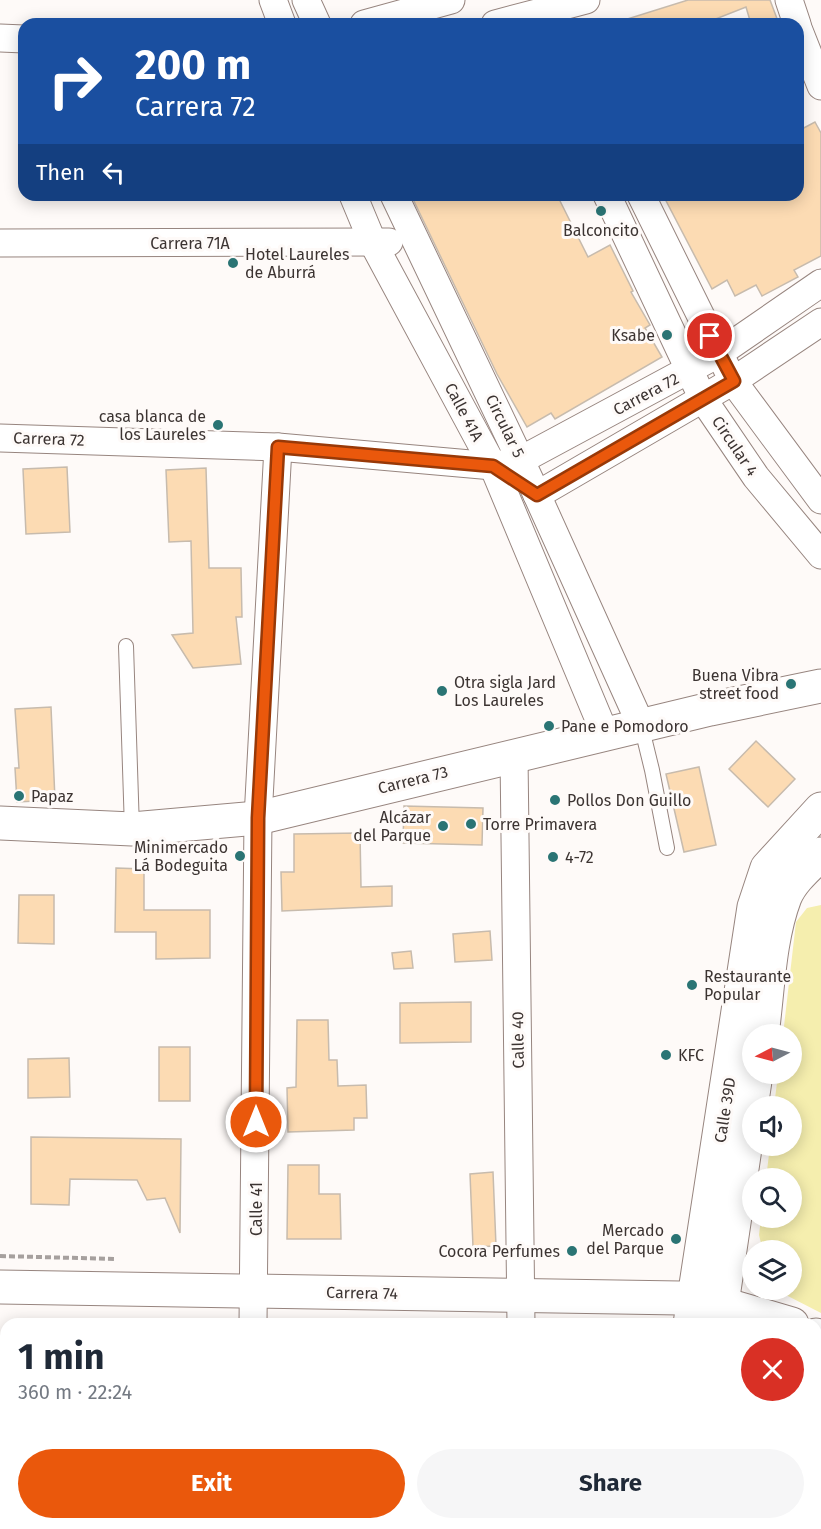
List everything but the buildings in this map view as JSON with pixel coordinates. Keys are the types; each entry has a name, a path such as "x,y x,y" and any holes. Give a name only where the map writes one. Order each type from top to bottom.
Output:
{"street":[{"path":"273,0 280,18"},
{"path":"306,0 314,18"},
{"path":"386,18 451,0"},
{"path":"789,0 795,18"},
{"path":"518,18 578,7"},
{"path":"0,38 18,39"},
{"path":"804,44 821,86"},
{"name":"Calle 41A","path":"356,201 373,243 493,466 605,734"},
{"name":"Circular 5","path":"397,201 521,460 640,725"},
{"name":"Circular 4","path":"612,201 688,371 703,399 756,477 821,555"},
{"path":"644,201 718,354 734,381 821,500"},
{"name":"Carrera 71A","path":"0,243 373,243 415,240"},
{"name":"Carrera 72","path":"0,438 278,447 493,466 521,460 688,371 718,354 821,283"},
{"name":"Carrera 72","path":"493,466 537,495 734,381 821,322"},
{"name":"Calle 41","path":"253,1318 258,818 278,447"},
{"name":"Carrera 73","path":"0,823 132,829 258,818 640,725 821,686"},
{"name":"Calle 40","path":"514,756 521,1310"},
{"name":"Calle 39D","path":"707,1313 754,907 767,868 821,809"},
{"path":"764,1024 777,928 786,896 796,879 821,854"},
{"name":"Calle 39D","path":"707,1313 754,1084"},
{"name":"Carrera 74","path":"0,1287 254,1291 521,1310 707,1313 746,1318"}],"lane":[{"path":"126,646 132,829"},
{"path":"640,725 652,770 667,848"}],"shaded area":[{"path":"821,905 821,1313 796,1300 802,1300 802,1240 760,1240 759,1235 760,1228 802,1228 802,1168 767,1168 769,1156 802,1156 802,1096 775,1096 777,1084 802,1084 802,1024 784,1024 796,922 807,908"}],"place":[{"name":"Balconcito","path":"601,211"},
{"name":"Hotel Laureles de Aburrá","path":"233,263"},
{"name":"Ksabe","path":"667,335"},
{"name":"casa blanca de los Laureles","path":"218,425"},
{"name":"Buena Vibra street food","path":"791,684"},
{"name":"Otra sigla Jard Los Laureles","path":"442,691"},
{"name":"Pane e Pomodoro","path":"549,726"},
{"name":"Papaz","path":"19,796"},
{"name":"Pollos Don Guillo","path":"555,800"},
{"name":"Torre Primavera","path":"471,824"},
{"name":"Alcázar del Parque","path":"443,826"},
{"name":"Minimercado Lá Bodeguita","path":"240,856"},
{"name":"4-72","path":"553,857"},
{"name":"Restaurante Popular","path":"692,985"},
{"name":"KFC","path":"666,1055"},
{"name":"Mercado del Parque","path":"676,1239"},
{"name":"Cocora Perfumes","path":"572,1251"}],"route":[{"path":"256,1122 258,818 278,447 493,466 537,495 734,381 710,336"}]}
